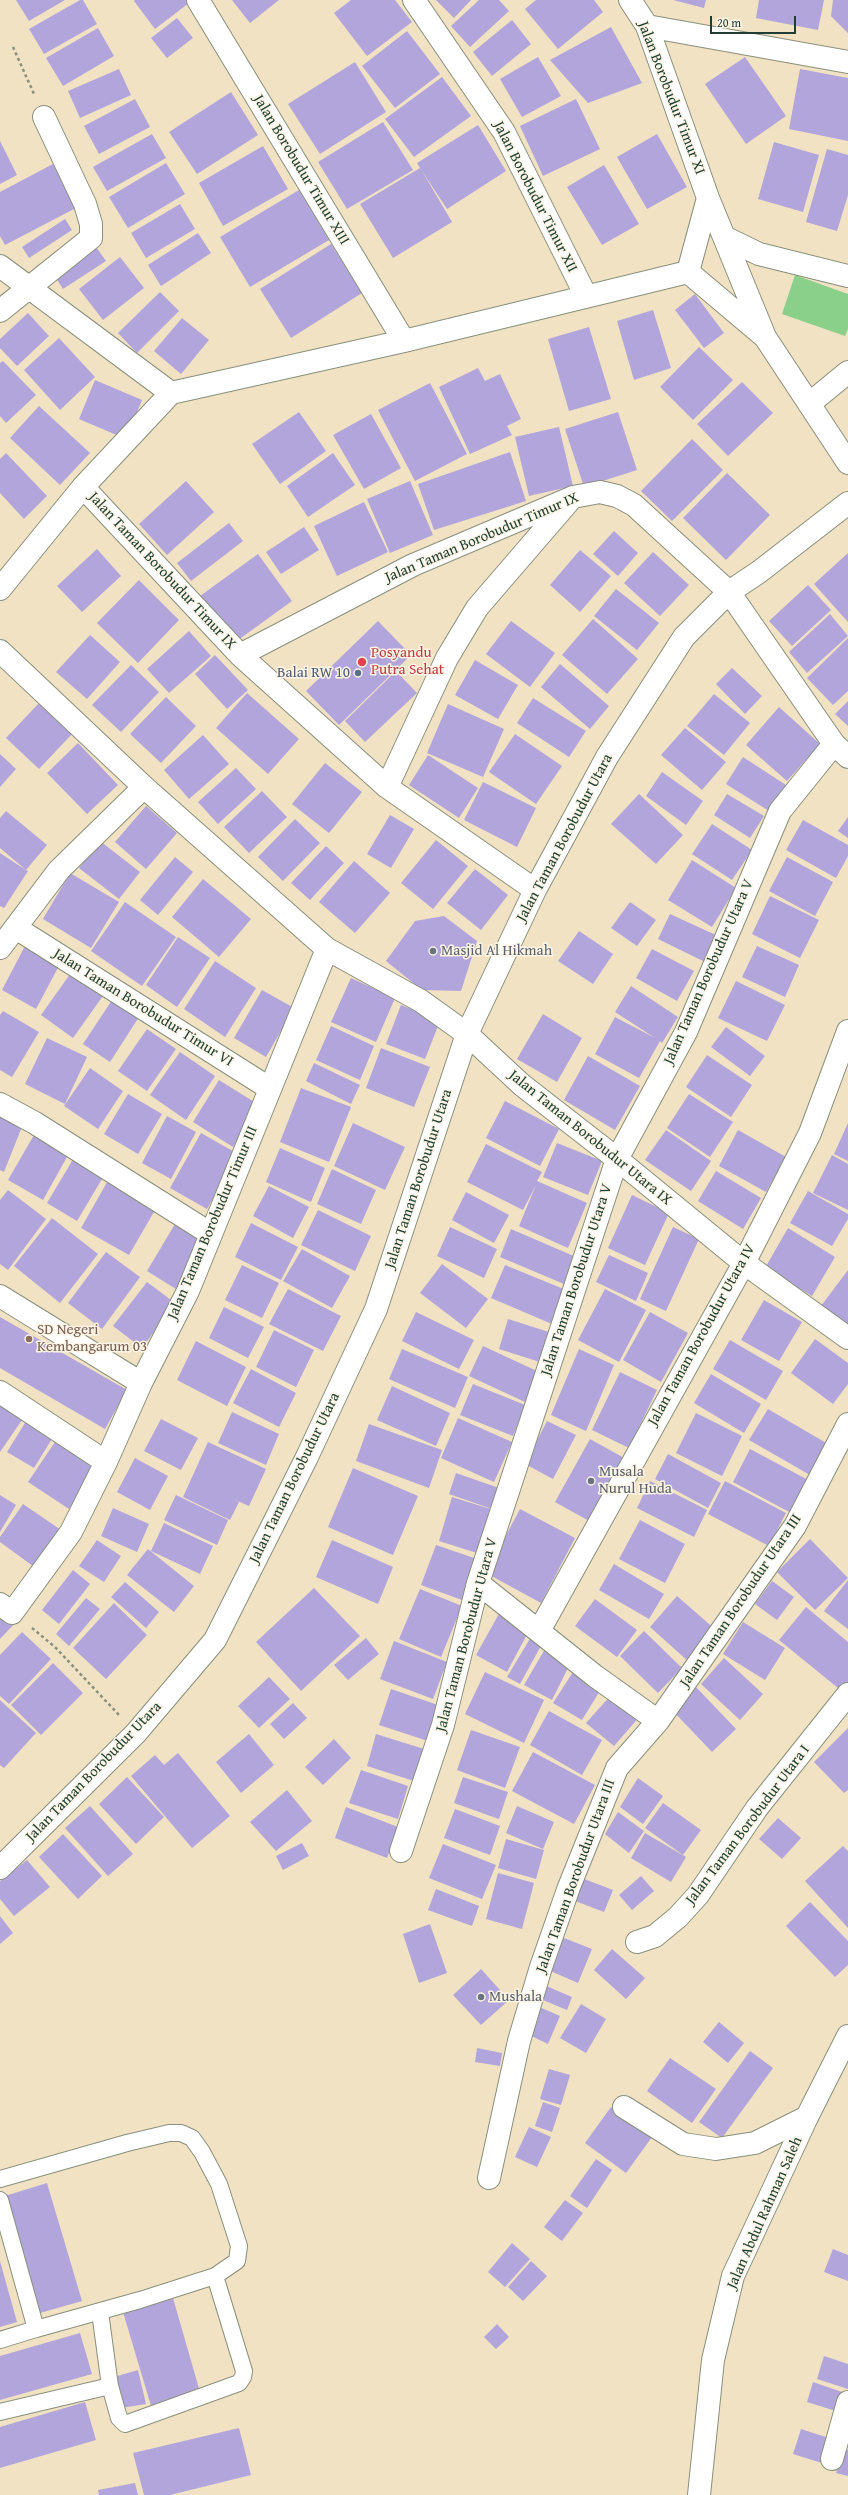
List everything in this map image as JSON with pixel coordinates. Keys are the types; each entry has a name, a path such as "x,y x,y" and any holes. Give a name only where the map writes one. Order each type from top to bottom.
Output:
{"street":[{"name":"Jalan Borobudur Timur XIII","path":"198,0 404,341"},
{"name":"Jalan Borobudur Timur XII","path":"414,0 504,132 586,296"},
{"name":"Jalan Borobudur Timur XI","path":"630,0 647,26 708,198 766,337"},
{"path":"647,26 848,62"},
{"path":"0,311 91,238 91,224 85,204 44,117"},
{"path":"688,272 708,198"},
{"path":"724,237 759,254 848,276"},
{"path":"0,266 171,393"},
{"path":"0,589 83,487 171,393 404,341 688,272"},
{"path":"688,272 766,337 848,463"},
{"path":"809,404 848,372"},
{"name":"Jalan Taman Borobudur Timur IX","path":"83,487 240,655 387,787 535,890"},
{"name":"Jalan Taman Borobudur Timur IX","path":"240,655 412,565 574,497 600,492 617,496 634,505 729,592 841,750"},
{"path":"387,787 447,658 477,608 574,497"},
{"name":"Jalan Taman Borobudur Utara","path":"0,1868 136,1733 215,1640 307,1457 376,1309 467,1034 535,890 607,757 684,637 729,592 759,572 848,503"},
{"name":"Jalan Taman Borobudur Utara IX","path":"1,655 144,787 327,949 421,1001 467,1034 522,1085 617,1159 744,1263 848,1338"},
{"name":"Jalan Taman Borobudur Utara V","path":"402,1851 443,1725 478,1584 617,1159 686,1032 780,811 841,750"},
{"path":"0,948 59,870 144,787"},
{"name":"Jalan Taman Borobudur Timur VI","path":"16,928 269,1088"},
{"name":"Jalan Taman Borobudur Timur III","path":"6,1608 71,1532 106,1462 141,1383 188,1291 269,1088 327,949"},
{"name":"Jalan Taman Borobudur Utara IV","path":"539,1631 744,1263 810,1133 848,1031"},
{"path":"0,1104 34,1123 210,1234"},
{"path":"0,1296 141,1383"},
{"path":"0,1392 106,1462"},
{"name":"Jalan Taman Borobudur Utara III","path":"489,2178 518,2041 568,1887 616,1768 658,1721 795,1526 848,1424"},
{"path":"478,1584 595,1676 658,1721"},
{"name":"Jalan Taman Borobudur Utara I","path":"637,1942 655,1936 678,1917 698,1896 757,1808 848,1694"},
{"name":"Jalan Abdul Rahman Saleh","path":"699,2495 713,2360 733,2276 807,2117 848,2036"},
{"path":"624,2107 683,2144 716,2149 755,2143 807,2117"},
{"path":"832,2459 848,2402"}],"lane":[{"path":"0,2179 127,2143 169,2134 181,2133 192,2138 202,2152 219,2184 239,2246 238,2261 215,2276 100,2312 0,2340"},
{"path":"0,2200 36,2329"},
{"path":"100,2312 110,2386 119,2418 125,2424 239,2383 244,2370 215,2276"},
{"path":"0,2412 110,2386"}],"path":[{"path":"13,47 44,117"},
{"path":"6,1608 55,1647 136,1733"}],"green space":[{"path":"795,275 848,294 848,329 845,336 782,314"}],"building":[{"path":"16,0 65,0 29,21"},
{"path":"80,0 83,0 97,24 44,54 29,29"},
{"path":"187,0 189,3 155,29 134,1"},
{"path":"232,0 279,0 250,23"},
{"path":"351,0 395,0 412,22 367,56 334,13"},
{"path":"436,0 471,0 454,18"},
{"path":"479,0 499,0 509,11 470,47 451,26"},
{"path":"536,0 594,0 603,12 558,49 525,9"},
{"path":"673,0 706,0 704,8"},
{"path":"759,0 824,0 818,30 756,18"},
{"path":"833,0 848,0 848,33 831,16"},
{"path":"177,18 193,38 167,58 151,38"},
{"path":"512,20 531,44 492,76 473,52"},
{"path":"611,27 642,83 588,103 550,60"},
{"path":"98,28 114,56 63,86 46,58"},
{"path":"407,31 440,74 395,108 362,66"},
{"path":"538,57 561,96 522,117 500,79"},
{"path":"745,57 786,116 746,144 705,84"},
{"path":"355,62 386,112 320,154 288,104"},
{"path":"119,69 131,95 80,118 68,91"},
{"path":"800,69 848,78 848,141 789,129"},
{"path":"442,77 471,116 414,157 385,119"},
{"path":"231,92 258,135 197,174 169,132"},
{"path":"135,99 150,127 99,154 84,126"},
{"path":"576,99 600,149 543,176 520,126"},
{"path":"383,122 413,170 347,209 318,162"},
{"path":"478,125 506,171 447,209 422,171 452,222 393,258 360,204 420,168 417,163"},
{"path":"152,134 166,158 107,191 93,167"},
{"path":"657,134 687,187 647,209 617,157"},
{"path":"0,141 17,175 0,184"},
{"path":"774,142 819,155 803,212 758,199"},
{"path":"263,146 288,189 223,226 199,183"},
{"path":"827,149 848,155 848,195 837,231 806,222"},
{"path":"166,163 185,194 128,228 109,197"},
{"path":"53,164 76,208 5,245 0,236 0,192"},
{"path":"604,165 639,224 602,245 567,187"},
{"path":"299,190 329,240 250,287 220,237"},
{"path":"180,204 195,229 146,258 131,233"},
{"path":"65,219 72,230 29,258 22,247"},
{"path":"198,233 211,253 161,286 148,265"},
{"path":"94,244 106,261 63,289 52,272"},
{"path":"331,244 362,293 291,338 260,289"},
{"path":"120,257 144,288 103,320 79,289"},
{"path":"160,292 179,311 137,353 118,333"},
{"path":"695,294 724,333 704,348 675,310"},
{"path":"653,310 671,368 634,380 617,321"},
{"path":"28,313 49,336 17,366 0,348 0,339"},
{"path":"182,318 209,340 181,374 154,351"},
{"path":"589,327 611,399 569,411 548,339"},
{"path":"59,338 95,377 60,410 24,370"},
{"path":"699,347 733,380 693,420 660,387"},
{"path":"3,361 36,395 6,423 0,416 0,363"},
{"path":"478,368 485,381 500,374 521,419 507,426 512,435 470,454 439,387"},
{"path":"95,380 142,400 126,439 79,419"},
{"path":"742,382 773,413 728,456 697,424"},
{"path":"430,383 467,454 415,481 378,410"},
{"path":"39,406 90,453 60,485 10,438"},
{"path":"299,412 326,451 280,484 252,444"},
{"path":"618,412 637,470 584,487 565,429"},
{"path":"371,414 401,468 364,489 333,435"},
{"path":"559,427 573,486 529,496 515,437"},
{"path":"692,439 723,470 672,521 641,491"},
{"path":"510,452 526,501 434,530 418,484"},
{"path":"6,453 47,496 24,519 0,493 0,459"},
{"path":"333,453 355,485 308,517 287,486"},
{"path":"727,473 770,515 726,560 683,518"},
{"path":"186,481 214,512 167,555 139,524"},
{"path":"410,481 433,535 390,553 367,499"},
{"path":"364,502 388,552 337,576 314,526"},
{"path":"229,523 243,541 191,581 177,563"},
{"path":"304,527 319,550 281,574 266,552"},
{"path":"614,531 638,553 618,576 593,554"},
{"path":"97,549 121,576 82,612 57,586"},
{"path":"580,550 611,576 580,612 550,585"},
{"path":"653,552 689,585 660,616 624,583"},
{"path":"848,553 848,622 814,584"},
{"path":"258,554 292,601 234,643 200,596"},
{"path":"139,580 179,620 138,663 97,623"},
{"path":"808,585 831,610 792,646 769,621"},
{"path":"616,589 659,623 637,650 594,616"},
{"path":"830,614 848,636 807,673 789,652"},
{"path":"593,619 638,659 607,694 562,655"},
{"name":"Balai RW 10","path":"378,621 411,655 339,725 306,691"},
{"path":"511,621 555,653 530,687 486,654"},
{"path":"189,631 211,656 169,693 147,669"},
{"path":"90,635 120,662 87,699 56,672"},
{"path":"848,638 848,691 833,705 807,678"},
{"path":"215,655 248,690 227,709 195,674"},
{"path":"475,660 518,685 498,719 455,695"},
{"path":"560,664 609,706 590,729 541,687"},
{"path":"131,665 159,692 121,732 92,705"},
{"path":"732,668 762,696 745,714 716,684"},
{"path":"396,671 417,693 365,742 345,721"},
{"path":"247,693 299,739 268,774 216,728"},
{"path":"714,694 750,723 724,755 687,726"},
{"path":"166,697 196,726 161,763 130,734"},
{"path":"533,698 586,731 569,757 517,723"},
{"path":"848,701 848,726 835,714"},
{"path":"39,703 72,734 39,769 6,738"},
{"path":"448,704 504,729 483,777 427,753"},
{"path":"779,707 820,744 787,781 746,745"},
{"path":"685,728 726,762 702,790 661,755"},
{"path":"515,734 562,766 536,804 489,772"},
{"path":"203,735 229,764 189,799 164,770"},
{"path":"78,743 118,785 87,814 47,773"},
{"path":"0,754 16,769 0,787"},
{"path":"428,755 478,788 459,818 409,785"},
{"path":"743,757 786,785 769,811 726,784"},
{"path":"325,763 362,792 329,833 292,804"},
{"path":"236,768 256,789 218,824 198,802"},
{"path":"662,772 703,801 686,825 646,796"},
{"path":"483,782 536,808 517,847 464,820"},
{"path":"262,791 287,817 249,853 224,827"},
{"path":"639,794 683,835 656,864 611,824"},
{"path":"727,794 764,816 750,838 714,815"},
{"path":"146,806 177,833 146,869 115,842"},
{"path":"6,811 47,845 26,870 0,848 0,818"},
{"path":"390,815 414,829 391,868 367,854"},
{"path":"848,817 848,838 838,831"},
{"path":"295,819 320,843 283,881 258,857"},
{"path":"803,820 848,845 848,856 836,878 786,850"},
{"path":"712,824 752,850 732,880 692,854"},
{"path":"436,840 468,866 433,909 401,883"},
{"path":"100,841 140,872 119,899 79,868"},
{"path":"326,846 344,863 310,900 291,883"},
{"path":"0,853 28,871 4,908 0,906"},
{"path":"175,857 193,872 158,915 140,900"},
{"path":"787,857 833,882 815,916 769,891"},
{"path":"692,860 736,888 712,927 668,900"},
{"path":"354,861 390,893 355,933 319,902"},
{"path":"475,869 508,895 481,930 447,903"},
{"path":"70,873 119,902 91,948 43,919"},
{"path":"203,879 251,919 219,957 172,917"},
{"path":"770,896 819,920 800,958 752,934"},
{"path":"125,902 176,937 142,986 91,951"},
{"path":"630,902 656,920 637,946 611,928"},
{"path":"670,914 718,936 705,962 658,939"},
{"name":"Masjid Al Hikmah","path":"444,916 477,941 461,991 422,990 386,961 415,921"},
{"path":"579,931 613,954 593,984 558,961"},
{"path":"178,937 210,958 177,1007 146,985"},
{"path":"26,944 61,962 36,1009 2,990"},
{"path":"757,946 799,965 785,997 742,977"},
{"path":"652,949 694,971 677,1001 636,978"},
{"path":"215,961 256,988 225,1037 184,1009"},
{"path":"73,970 105,993 73,1038 41,1015"},
{"path":"351,978 395,998 376,1042 331,1022"},
{"path":"736,981 785,1005 767,1041 718,1018"},
{"path":"631,986 678,1017 662,1043 660,1041 639,1078 595,1054 615,1017 655,1038 615,1012"},
{"path":"262,990 294,1008 266,1057 234,1038"},
{"path":"112,1000 139,1017 110,1062 83,1044"},
{"path":"401,1005 440,1021 425,1059 386,1044"},
{"path":"3,1011 39,1032 12,1077 0,1070 0,1015"},
{"path":"543,1014 582,1038 557,1082 517,1059"},
{"path":"331,1026 374,1046 360,1080 316,1060"},
{"path":"726,1027 765,1056 750,1076 711,1047"},
{"path":"147,1029 176,1049 147,1091 118,1071"},
{"path":"47,1038 87,1057 65,1104 25,1084"},
{"path":"381,1048 430,1067 414,1107 366,1088"},
{"path":"180,1052 215,1076 186,1120 150,1095"},
{"path":"707,1055 752,1085 731,1117 686,1087"},
{"path":"588,1056 640,1086 615,1130 564,1100"},
{"path":"314,1063 360,1085 351,1104 306,1081"},
{"path":"90,1068 123,1091 98,1129 64,1106"},
{"path":"219,1080 259,1105 233,1147 193,1122"},
{"path":"301,1088 351,1107 329,1162 280,1142"},
{"path":"128,1094 162,1114 138,1154 104,1134"},
{"path":"689,1094 733,1122 710,1157 667,1128"},
{"path":"505,1101 559,1129 540,1166 486,1138"},
{"path":"0,1114 23,1124 4,1172 0,1170"},
{"path":"167,1116 196,1132 171,1179 142,1163"},
{"path":"353,1123 405,1147 385,1190 334,1166"},
{"path":"848,1123 848,1161 834,1154"},
{"path":"38,1128 72,1148 43,1200 8,1180"},
{"path":"666,1130 711,1161 691,1191 645,1160"},
{"path":"738,1130 786,1157 766,1192 719,1166"},
{"path":"201,1133 238,1154 207,1209 170,1188"},
{"path":"557,1143 602,1161 588,1195 543,1177"},
{"path":"486,1144 542,1172 537,1181 587,1203 568,1248 519,1226 536,1185 523,1210 467,1182"},
{"path":"280,1148 325,1168 311,1202 266,1182"},
{"path":"832,1155 848,1164 848,1210 813,1193"},
{"path":"75,1156 105,1174 77,1221 47,1203"},
{"path":"332,1169 376,1190 361,1224 317,1204"},
{"path":"716,1171 761,1198 743,1229 698,1201"},
{"path":"110,1177 158,1205 129,1255 81,1228"},
{"path":"269,1186 309,1207 293,1238 253,1216"},
{"path":"8,1190 46,1219 8,1270 0,1264 0,1200"},
{"path":"808,1191 848,1214 848,1219 832,1246 790,1223"},
{"path":"466,1192 509,1215 494,1243 452,1220"},
{"path":"632,1195 669,1213 645,1265 608,1248"},
{"path":"318,1210 371,1236 355,1271 301,1245"},
{"path":"52,1218 98,1254 60,1303 14,1266"},
{"path":"251,1223 298,1247 281,1280 235,1257"},
{"path":"175,1224 205,1243 176,1289 147,1271"},
{"path":"450,1227 497,1249 484,1278 437,1256"},
{"path":"673,1227 699,1239 666,1311 640,1299"},
{"path":"788,1228 835,1257 812,1296 765,1268"},
{"path":"511,1229 576,1257 564,1284 500,1257"},
{"path":"302,1249 350,1276 332,1308 283,1281"},
{"path":"106,1252 140,1277 102,1329 68,1303"},
{"path":"609,1255 648,1273 636,1301 596,1282"},
{"path":"442,1264 488,1299 466,1328 420,1293"},
{"path":"242,1265 279,1283 262,1318 225,1300"},
{"path":"505,1265 566,1290 552,1324 491,1298"},
{"path":"848,1270 848,1327 821,1306"},
{"path":"147,1282 175,1303 142,1348 113,1326"},
{"path":"288,1289 341,1316 323,1351 269,1324"},
{"path":"605,1289 646,1310 619,1362 578,1340"},
{"path":"764,1300 802,1322 779,1361 741,1340"},
{"path":"224,1307 264,1327 248,1358 209,1338"},
{"path":"416,1312 474,1340 459,1369 402,1341"},
{"path":"650,1312 688,1333 661,1382 623,1360"},
{"name":"SD Negeri Kembangarum 03","path":"0,1317 127,1390 105,1429 0,1368"},
{"path":"508,1319 552,1333 543,1363 499,1349"},
{"path":"274,1330 314,1350 296,1387 256,1367"},
{"path":"815,1339 848,1363 848,1384 833,1404 791,1373"},
{"path":"730,1340 783,1371 766,1400 713,1369"},
{"path":"196,1341 246,1367 227,1406 177,1380"},
{"path":"483,1346 539,1372 525,1402 469,1376"},
{"path":"402,1349 468,1377 455,1408 389,1379"},
{"path":"579,1349 614,1365 586,1431 551,1415"},
{"path":"251,1369 296,1393 279,1427 233,1403"},
{"path":"620,1372 657,1390 629,1448 592,1430"},
{"path":"711,1374 761,1404 744,1433 694,1403"},
{"path":"473,1384 525,1405 513,1436 460,1415"},
{"path":"392,1386 450,1413 436,1446 377,1420"},
{"path":"0,1405 22,1420 0,1452"},
{"path":"768,1409 828,1444 810,1475 749,1440"},
{"path":"232,1412 279,1434 266,1465 218,1443"},
{"path":"696,1413 742,1436 722,1476 676,1453"},
{"path":"28,1418 55,1434 34,1468 7,1452"},
{"path":"458,1418 512,1442 494,1482 441,1458"},
{"path":"161,1419 198,1438 181,1470 144,1451"},
{"path":"547,1421 576,1435 553,1479 525,1464"},
{"path":"369,1424 442,1450 429,1488 356,1461"},
{"path":"59,1436 99,1463 69,1509 28,1482"},
{"name":"Musala Nurul Huda","path":"590,1439 626,1459 591,1522 555,1502"},
{"path":"208,1442 266,1469 249,1506 233,1499 239,1502 230,1520 183,1497"},
{"path":"750,1449 810,1481 793,1514 733,1482"},
{"path":"668,1454 721,1483 708,1508 655,1479"},
{"path":"135,1458 168,1476 150,1510 117,1492"},
{"path":"353,1468 418,1496 393,1555 328,1527"},
{"path":"456,1473 499,1488 492,1509 449,1494"},
{"path":"650,1481 707,1510 694,1537 637,1508"},
{"path":"725,1481 786,1513 769,1546 708,1514"},
{"path":"0,1495 16,1505 0,1532"},
{"path":"176,1495 228,1520 217,1545 164,1520"},
{"path":"452,1497 494,1510 480,1554 439,1541"},
{"path":"23,1504 64,1532 37,1569 0,1542 0,1537"},
{"path":"113,1508 149,1524 137,1552 101,1536"},
{"path":"520,1509 575,1538 541,1603 486,1573"},
{"path":"640,1520 685,1544 665,1583 619,1559"},
{"path":"164,1523 213,1546 200,1574 151,1551"},
{"path":"810,1539 848,1578 815,1610 777,1572"},
{"path":"97,1540 121,1556 104,1582 79,1566"},
{"path":"332,1540 393,1567 378,1604 316,1577"},
{"path":"436,1545 477,1559 462,1600 421,1585"},
{"path":"148,1549 194,1586 174,1612 127,1575"},
{"path":"614,1564 664,1594 649,1619 599,1590"},
{"path":"73,1570 90,1584 59,1624 42,1610"},
{"path":"848,1580 848,1629 824,1611"},
{"path":"772,1581 794,1597 777,1620 755,1604"},
{"path":"125,1582 159,1612 146,1628 111,1597"},
{"path":"314,1588 360,1636 301,1691 256,1642"},
{"path":"420,1589 462,1606 441,1657 399,1639"},
{"path":"677,1596 717,1631 689,1662 650,1627"},
{"path":"86,1598 100,1609 69,1646 56,1634"},
{"path":"595,1599 637,1630 617,1657 575,1626"},
{"path":"114,1603 147,1635 106,1679 73,1648"},
{"path":"806,1607 848,1642 848,1687 843,1692 779,1640"},
{"path":"0,1611 18,1620 0,1639"},
{"path":"500,1612 530,1629 507,1672 476,1655"},
{"path":"743,1622 785,1648 765,1680 723,1654"},
{"path":"644,1631 682,1668 658,1693 620,1656"},
{"path":"22,1632 51,1659 9,1704 0,1696 0,1655"},
{"path":"531,1637 542,1644 520,1684 507,1677"},
{"path":"366,1638 379,1654 348,1680 334,1665"},
{"path":"394,1641 447,1662 433,1699 380,1679"},
{"path":"545,1649 569,1666 552,1700 524,1685"},
{"path":"724,1658 763,1694 740,1720 701,1684"},
{"path":"53,1663 83,1693 41,1735 11,1705"},
{"path":"485,1672 544,1700 524,1743 465,1714"},
{"path":"573,1672 601,1689 582,1720 553,1703"},
{"path":"269,1677 290,1699 259,1728 238,1706"},
{"path":"696,1687 736,1729 712,1752 672,1710"},
{"path":"391,1689 441,1706 428,1741 379,1725"},
{"path":"612,1694 641,1715 614,1746 586,1723"},
{"path":"0,1700 36,1733 4,1768 0,1765"},
{"path":"293,1703 307,1718 284,1739 270,1724"},
{"path":"549,1711 602,1740 582,1775 530,1745"},
{"path":"848,1728 848,1790 844,1793 814,1762"},
{"path":"471,1730 520,1747 505,1788 457,1770"},
{"path":"249,1734 274,1765 241,1793 216,1762"},
{"path":"376,1734 424,1749 414,1781 367,1766"},
{"path":"334,1739 351,1758 323,1785 305,1767"},
{"path":"533,1752 595,1785 574,1824 512,1791"},
{"path":"178,1753 230,1816 192,1848 131,1776 155,1755 164,1765"},
{"path":"361,1770 408,1786 398,1819 349,1803"},
{"path":"127,1777 164,1817 136,1844 99,1804"},
{"path":"463,1777 508,1792 499,1819 454,1803"},
{"path":"638,1778 663,1796 643,1824 620,1807"},
{"path":"287,1790 312,1821 276,1851 250,1822"},
{"path":"663,1803 701,1830 683,1855 645,1828"},
{"path":"90,1806 133,1854 108,1876 65,1828"},
{"path":"517,1806 554,1822 543,1849 506,1833"},
{"path":"346,1807 398,1827 387,1858 335,1838"},
{"path":"455,1809 500,1826 490,1855 444,1838"},
{"path":"618,1812 644,1831 629,1853 605,1834"},
{"path":"778,1818 801,1838 782,1859 759,1839"},
{"path":"645,1833 686,1857 671,1882 631,1858"},
{"path":"63,1834 102,1876 78,1899 39,1857"},
{"path":"506,1839 544,1850 536,1879 498,1868"},
{"path":"302,1843 309,1856 283,1870 276,1856"},
{"path":"443,1844 496,1865 482,1899 429,1878"},
{"path":"843,1846 848,1851 848,1928 805,1881"},
{"path":"27,1860 50,1887 14,1916 0,1899 0,1881"},
{"path":"498,1873 534,1883 522,1929 486,1919"},
{"path":"641,1876 654,1891 632,1910 619,1895"},
{"path":"579,1877 613,1890 604,1912 570,1899"},
{"path":"436,1889 479,1906 472,1926 428,1910"},
{"path":"810,1902 848,1941 848,1965 835,1977 786,1926"},
{"path":"0,1916 13,1933 0,1944"},
{"path":"430,1924 447,1973 419,1983 403,1934"},
{"path":"559,1936 592,1949 578,1983 546,1969"},
{"path":"612,1949 645,1978 626,1999 594,1970"},
{"name":"Mushala","path":"481,1969 509,2000 481,2025 453,1995"},
{"path":"544,1985 572,1997 567,2010 538,1998"},
{"path":"581,2004 606,2019 586,2053 560,2038"},
{"path":"537,2006 560,2016 548,2044 525,2033"},
{"path":"719,2022 744,2043 728,2063 703,2042"},
{"path":"477,2048 502,2053 500,2066 475,2062"},
{"path":"750,2051 773,2068 722,2138 699,2122"},
{"path":"670,2058 716,2089 692,2123 647,2091"},
{"path":"549,2069 570,2075 561,2105 540,2099"},
{"path":"543,2102 560,2108 552,2132 535,2126"},
{"path":"611,2107 652,2137 626,2173 585,2143"},
{"path":"529,2127 551,2137 537,2167 515,2157"},
{"path":"596,2159 612,2170 587,2208 570,2196"},
{"path":"47,2183 82,2301 40,2313 5,2196"},
{"path":"565,2200 583,2213 562,2241 544,2227"},
{"path":"512,2243 530,2259 505,2287 488,2272"},
{"path":"833,2249 848,2255 848,2281 824,2272"},
{"path":"0,2261 17,2322 0,2327"},
{"path":"531,2261 547,2276 523,2301 508,2287"},
{"path":"173,2298 200,2392 151,2406 123,2312"},
{"path":"497,2324 509,2337 496,2349 484,2337"},
{"path":"80,2333 92,2374 0,2400 0,2356"},
{"path":"824,2356 848,2364 848,2389 817,2379"},
{"path":"138,2370 146,2404 121,2408 114,2377"},
{"path":"813,2382 845,2393 839,2412 807,2402"},
{"path":"85,2402 96,2440 0,2468 0,2427"},
{"path":"239,2428 251,2475 170,2495 144,2495 133,2453"},
{"path":"801,2429 832,2439 825,2464 793,2454"},
{"path":"844,2449 848,2450 848,2476 836,2473"},
{"path":"135,2483 138,2495 99,2495 98,2490"}],"place":[{"name":"Posyandu Putra Sehat","path":"362,662"},
{"name":"Balai RW 10","path":"358,673"},
{"name":"Masjid Al Hikmah","path":"433,951"},
{"name":"SD Negeri Kembangarum 03","path":"29,1339"},
{"name":"Musala Nurul Huda","path":"591,1481"},
{"name":"Mushala","path":"481,1997"}]}
